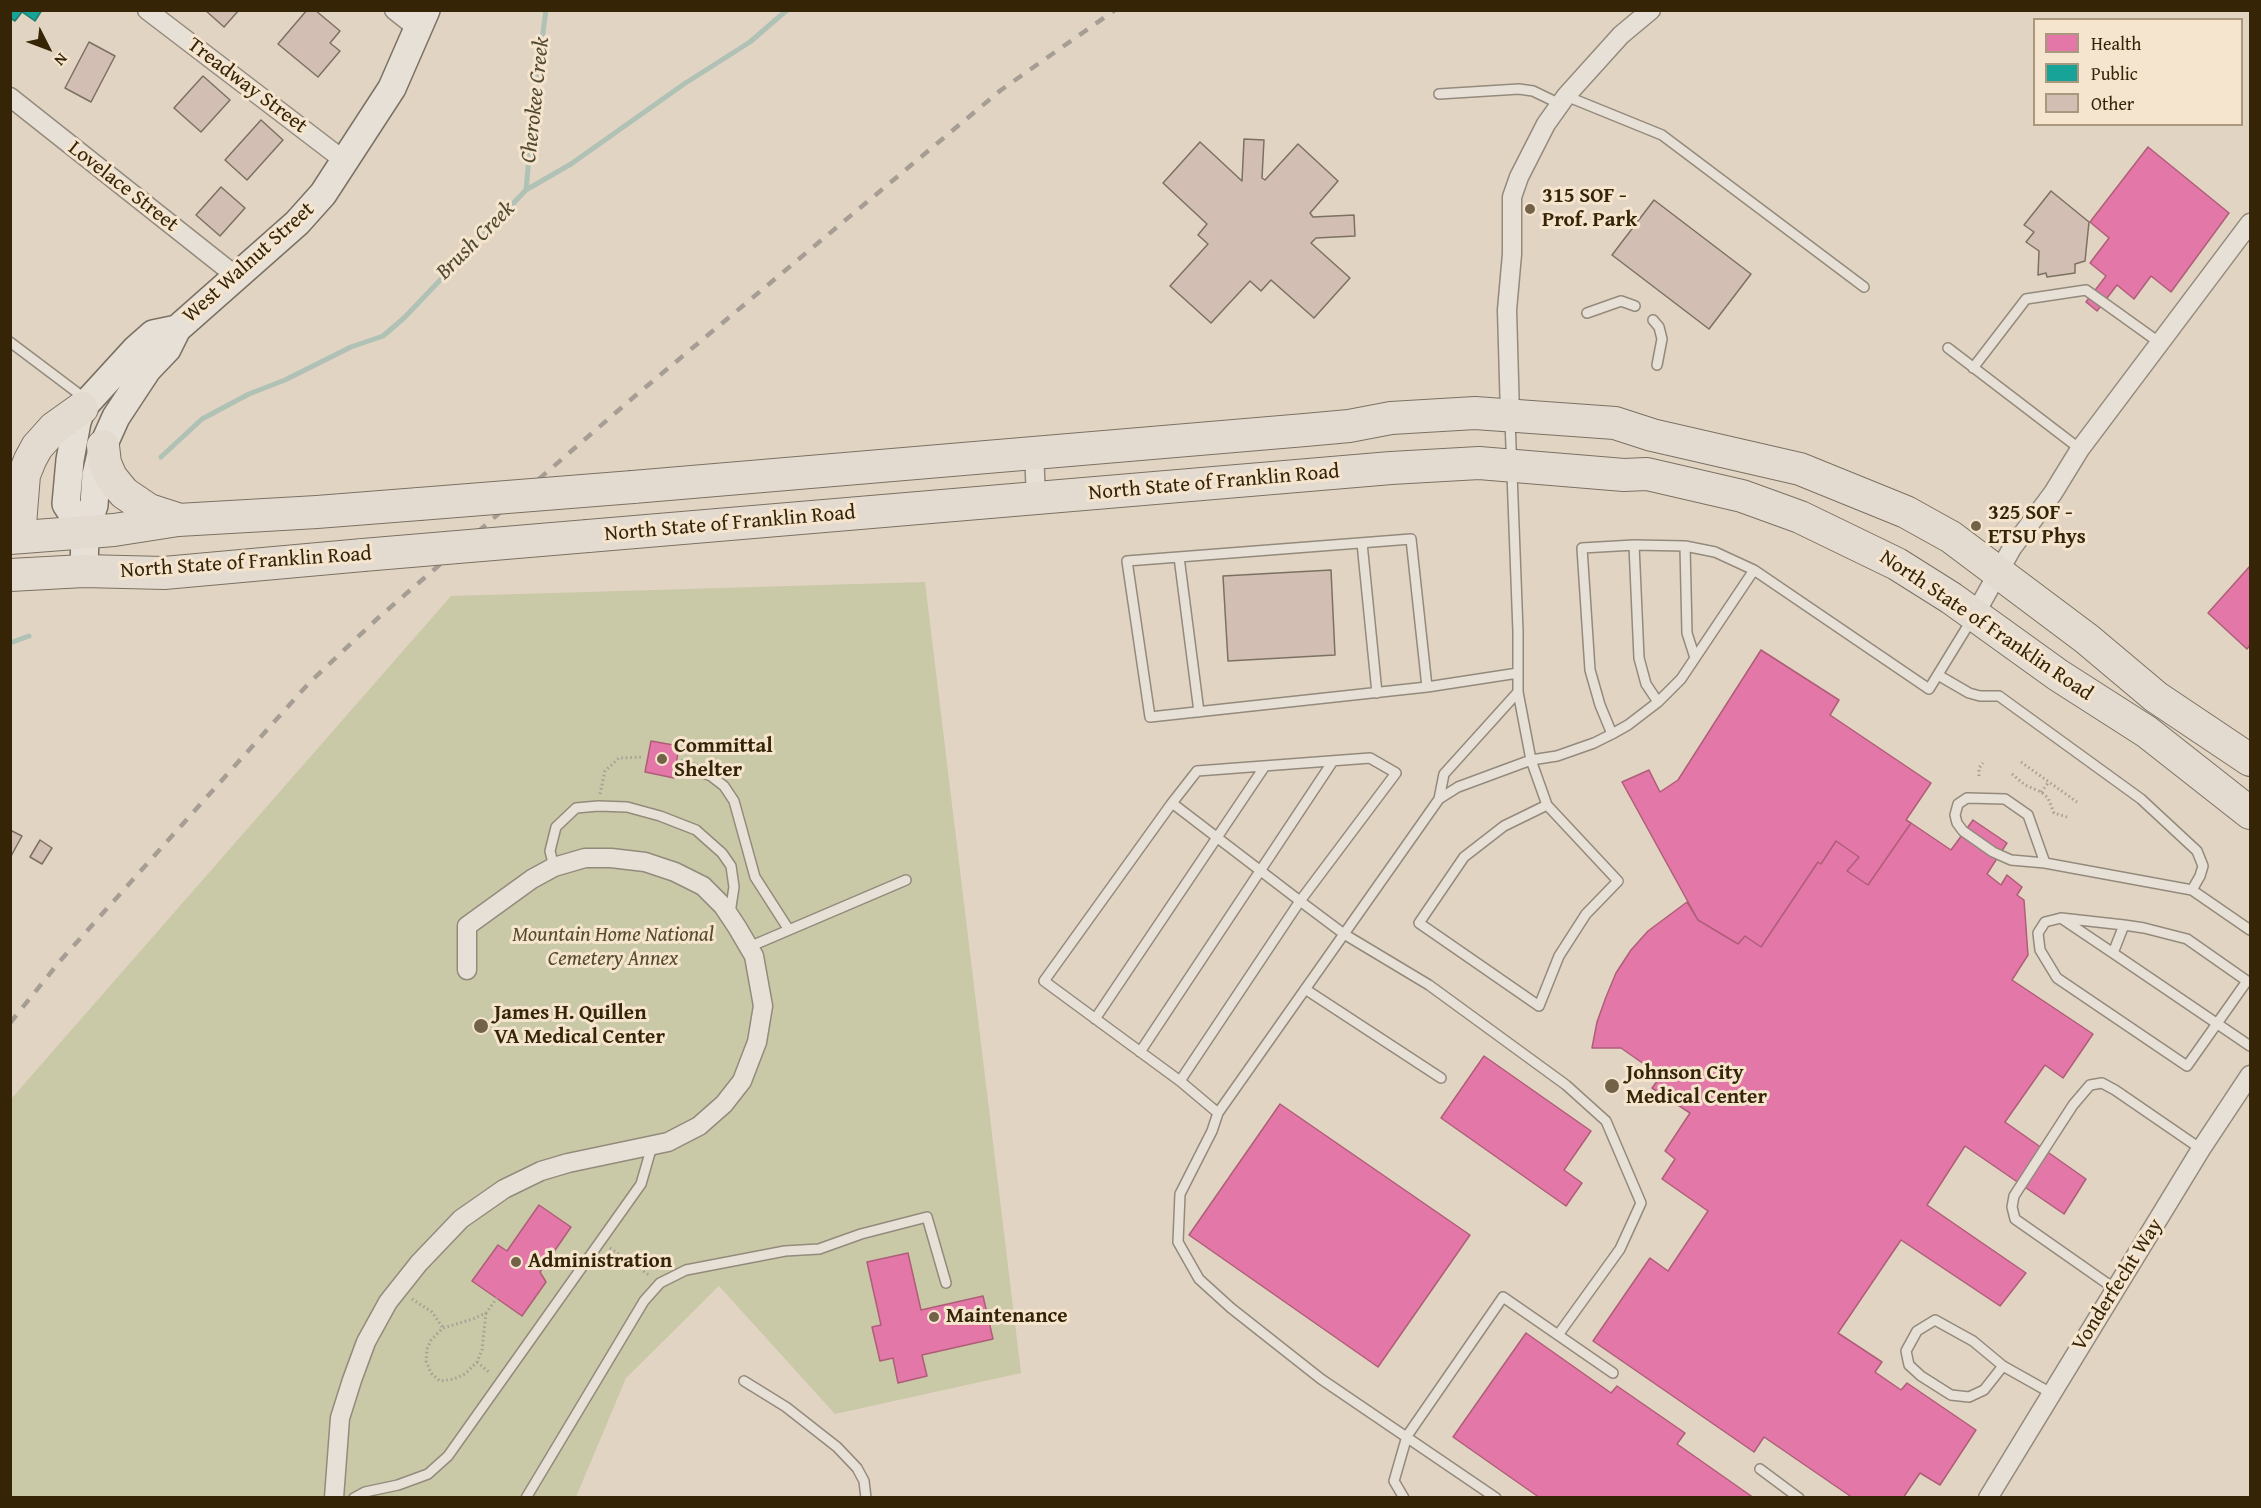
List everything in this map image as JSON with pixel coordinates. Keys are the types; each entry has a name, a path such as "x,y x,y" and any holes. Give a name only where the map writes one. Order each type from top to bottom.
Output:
{"highway":[{"path":"15,538 24,475 30,460 37,447 54,428 85,404"},
{"name":"North State of Franklin Road","path":"15,538 85,533 178,520 419,504 1338,428 1391,418 1475,412 1615,423 1652,435 1800,469 1906,512 1951,537 2087,639 2156,697 2250,760"},
{"path":"103,446 105,463 111,477 124,494 149,510 178,520"},
{"name":"North State of Franklin Road","path":"10,574 84,571 164,573 1391,468 1479,463 1647,474 1742,496 1800,517 1865,547 1925,580 2058,675 2147,732 2250,813"}],"main road":[{"name":"West Walnut Street","path":"84,571 85,533 94,505 96,475 103,446 116,417 147,370 168,349 177,329 297,223 323,194 346,162 392,88 422,20"},
{"name":"West Walnut Street","path":"85,533 66,504 70,460 77,422 85,404 153,334 177,329"}],"street":[{"name":"Treadway Street","path":"147,10 346,162"},
{"path":"394,10 422,20"},
{"path":"1510,415 1507,310 1512,254 1512,197 1519,177 1546,124 1563,100 1621,35 1651,10"},
{"name":"Lovelace Street","path":"10,97 236,276"},
{"path":"1975,614 2012,548 2053,493 2080,449 2250,223"},
{"path":"1034,452 1036,498"},
{"path":"334,1497 340,1418 352,1380 366,1342 388,1302 419,1263 461,1219 504,1189 541,1171 668,1142 699,1126 724,1104 742,1081 757,1041 763,1006 754,956 730,916 703,886 675,872 645,862 585,858 555,867 532,879 467,926 466,970"},
{"name":"Vonderfecht Way","path":"1988,1497 2201,1149 2250,1075"}],"lane":[{"path":"1439,94 1519,89 1533,91 1662,135 1864,287"},
{"path":"1973,368 2026,299 2086,290 2160,343"},
{"path":"1587,313 1621,301 1635,306"},
{"path":"1653,320 1659,327 1662,339 1656,365"},
{"path":"10,342 85,404"},
{"path":"1948,348 2080,449"},
{"path":"1510,415 1518,692 1530,760 1547,805 1618,881 1586,914 1559,956 1539,1006 1419,923 1464,857 1504,826 1547,805"},
{"path":"1427,687 1411,539 1127,561 1150,717 1377,693 1427,687 1518,673"},
{"path":"1362,543 1377,693"},
{"path":"1612,734 1599,705 1590,670 1582,548 1634,545 1685,546 1715,552 1738,561 1929,689 1975,614"},
{"path":"1634,545 1639,658 1646,684 1658,702"},
{"path":"1685,546 1687,633 1695,658"},
{"path":"1179,557 1199,712"},
{"path":"1438,799 1458,787 1509,770 1530,760 1557,756 1594,743 1628,725 1670,691 1754,570"},
{"path":"1938,675 1969,693 1980,696 1999,696 2141,799 2198,851 2203,866 2192,890"},
{"path":"1496,1497 1407,1436 1384,1424 1321,1379 1231,1308 1199,1279 1178,1242 1180,1194 1212,1131 1218,1113 1438,799 1444,774 1518,692"},
{"path":"1180,1081 1300,901 1395,773 1370,758 1197,771 1044,981 1180,1081 1218,1113"},
{"path":"1140,1052 1333,761"},
{"path":"684,765 711,776 724,786 735,801 754,877 789,930"},
{"path":"1095,1019 1265,766"},
{"path":"2045,863 2028,815 2005,799 1967,798 1958,804 1955,815 1957,823 1978,843 2011,860 2045,863 2192,890 2250,930"},
{"path":"1172,803 1344,934 1429,985 1566,1085 1606,1121 1641,1203 1620,1249 1558,1335"},
{"path":"555,867 550,852 556,827 576,808 627,807 660,816 696,830 722,853 731,866 734,887 730,916"},
{"path":"749,947 906,880"},
{"path":"2061,918 2250,1046"},
{"path":"2061,918 2144,928 2187,939 2247,981 2187,1066 2057,978 2040,950 2038,933 2045,922 2061,918"},
{"path":"2113,952 2124,925"},
{"path":"1305,989 1441,1078"},
{"path":"2115,1289 2015,1219 2012,1207 2014,1196 2073,1105 2090,1085 2102,1083 2115,1090 2201,1149"},
{"path":"354,1497 428,1474 448,1456 641,1184 652,1146"},
{"path":"526,1497 644,1301 660,1283 686,1270 774,1252 819,1249 861,1234 927,1217 946,1283"},
{"path":"1404,1497 1394,1481 1407,1436 1503,1297 1613,1373"},
{"path":"2003,1366 1984,1390 1970,1397 1951,1395 1921,1376 1909,1365 1906,1350 1917,1330 1935,1320 1973,1341 2003,1366 2051,1393"},
{"path":"744,1381 786,1407 837,1447 860,1474 864,1481 866,1497"},
{"path":"1760,1469 1799,1497"}],"path":[{"path":"598,806 605,771 619,758 644,757"},
{"path":"2021,762 2077,802"},
{"path":"1979,776 1979,768 1983,763"},
{"path":"2013,774 2025,785 2048,798 2054,813 2067,817"},
{"path":"2041,792 2049,782"},
{"path":"600,1242 660,1283"},
{"path":"398,1289 432,1312 443,1328"},
{"path":"486,1313 473,1320 436,1332 427,1349 426,1361 431,1373 440,1381 465,1374 477,1362 482,1350 486,1313 496,1298"}],"green space":[{"name":"Mountain Home National Cemetery Annex","path":"925,582 1021,1373 835,1414 719,1286 626,1378 576,1497 11,1498 11,1099 451,596"}],"building: Health":[{"path":"2148,147 2229,213 2171,292 2151,276 2134,299 2117,285 2097,311 2086,302 2106,276 2090,263 2109,238 2090,222"},
{"path":"2250,566 2250,645 2247,649 2208,613"},
{"path":"1761,650 1839,700 1830,715 1931,783 1906,820 1911,823 1868,885 1847,871 1859,857 1836,841 1821,864 1818,862 1761,947 1745,936 1738,944 1698,920 1622,782 1649,770 1660,792 1678,780"},
{"name":"Committal Shelter","path":"651,741 679,746 674,778 645,772"},
{"name":"Johnson City Medical Center","path":"1973,820 2007,843 1987,874 2001,885 2007,875 2022,887 2017,895 2024,900 2028,955 2012,980 2093,1034 2063,1078 2045,1065 2005,1122 2086,1179 2064,1214 1965,1146 1927,1205 2026,1273 2000,1306 1901,1240 1838,1333 1882,1362 1875,1372 1901,1390 1907,1383 1976,1430 1940,1485 1920,1473 1903,1498 1853,1498 1764,1437 1754,1452 1593,1341 1650,1258 1668,1271 1708,1211 1662,1179 1675,1159 1665,1151 1690,1113 1652,1088 1661,1076 1621,1048 1592,1048 1597,1022 1616,973 1631,950 1648,931 1687,902 1698,920 1738,944 1745,936 1761,947 1818,862 1821,864 1836,841 1859,857 1847,871 1868,885 1911,823 1951,850"},
{"path":"1484,1056 1591,1131 1564,1170 1582,1183 1566,1206 1441,1118"},
{"path":"1280,1104 1470,1235 1378,1367 1189,1235"},
{"name":"Administration","path":"539,1205 571,1227 540,1272 546,1282 522,1316 472,1281 498,1245 507,1251"},
{"name":"Maintenance","path":"908,1253 921,1310 983,1296 993,1339 922,1355 927,1376 898,1383 893,1358 880,1361 872,1327 881,1325 867,1262"},
{"path":"1526,1333 1611,1393 1617,1386 1685,1433 1677,1444 1754,1498 1540,1498 1453,1437"}],"building: Public":[{"path":"10,10 42,10 35,21 22,12 15,21 10,18"}],"building: Other":[{"path":"205,10 239,10 224,27"},
{"path":"307,10 315,10 340,31 330,43 340,51 318,77 278,44"},
{"path":"89,42 115,56 91,102 65,88"},
{"path":"203,76 230,100 201,132 174,108"},
{"path":"261,120 283,140 247,180 225,160"},
{"path":"1244,139 1264,140 1262,178 1265,180 1298,144 1338,181 1310,213 1313,217 1354,215 1355,236 1316,238 1311,243 1350,278 1314,318 1271,280 1261,291 1250,281 1211,323 1170,286 1208,244 1198,235 1207,224 1163,183 1200,142 1242,181"},
{"path":"221,187 245,208 220,236 196,215"},
{"path":"2051,191 2089,222 2085,261 2075,264 2075,273 2047,277 2046,273 2038,275 2039,251 2026,242 2034,232 2024,225"},
{"path":"1654,200 1751,274 1709,329 1612,255"},
{"path":"1331,570 1335,655 1228,661 1223,576"},
{"path":"10,830 22,836 10,858"},
{"path":"40,840 52,848 42,864 30,857"}],"waterway":[{"name":"Cherokee Creek","path":"526,190 546,10"},
{"name":"Brush Creek","path":"161,457 202,419 249,394 285,380 351,347 383,336 404,318 526,190 571,164 684,84 750,42 787,10"},
{"name":"Brush Creek","path":"10,643 29,636"}],"railway":[{"path":"10,1023 60,961 309,683 378,618 635,396 1001,90 1115,10"}],"place":[{"name":"315 SOF - Prof. Park","path":"1530,209"},
{"name":"325 SOF - ETSU Phys","path":"1976,526"},
{"name":"Committal Shelter","path":"662,759"},
{"name":"James H. Quillen VA Medical Center","path":"481,1026"},
{"name":"Johnson City Medical Center","path":"1612,1086"},
{"name":"Administration","path":"516,1262"},
{"name":"Maintenance","path":"934,1317"}]}
